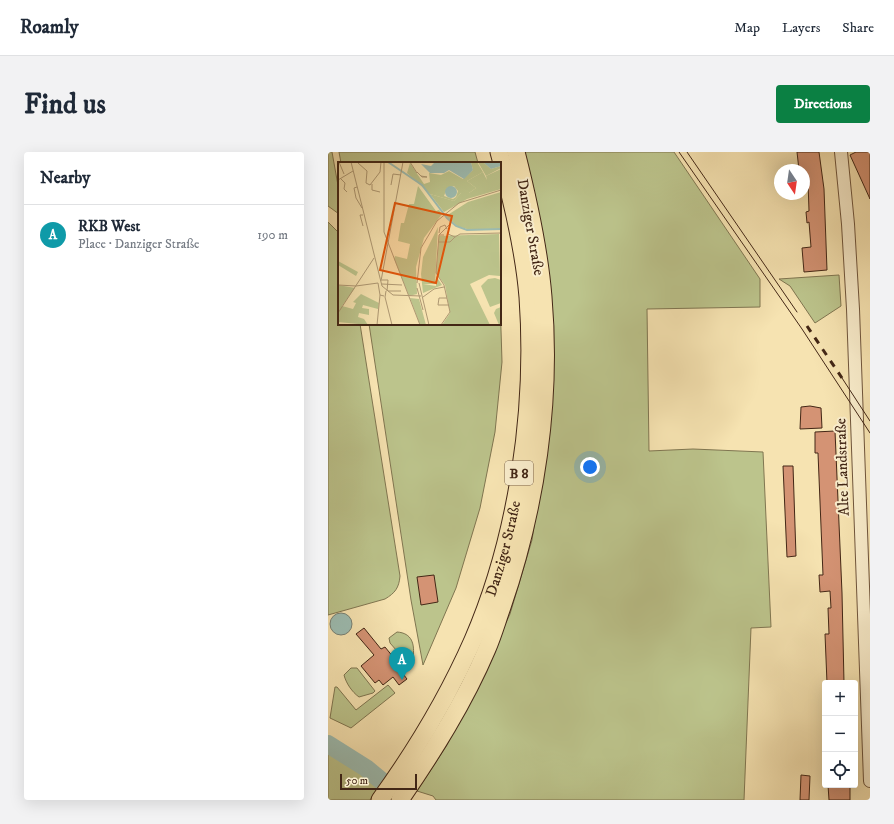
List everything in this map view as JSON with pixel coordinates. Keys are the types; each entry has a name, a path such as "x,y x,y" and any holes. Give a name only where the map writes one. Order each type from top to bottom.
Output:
{"highway":[{"name":"Danziger Straße","path":"400,800 406,777 473,640 496,576 514,506 525,436 530,367 528,297 516,217 499,152"},
{"name":"Danziger Straße","path":"380,800 406,777 454,718 488,648 511,580 531,501 542,430 545,368 543,297 531,215 516,152"}],"street":[{"name":"Alte Landstraße","path":"841,152 848,224 852,309 870,781"}],"green space":[{"path":"328,152 332,152 338,185 338,213 328,206"},
{"path":"339,152 475,152 478,162 341,162"},
{"path":"524,152 674,152 760,279 760,307 647,309 649,451 693,449 763,452 771,627 751,628 744,800 436,800 433,796 417,791 447,745 510,614 532,540 544,458"},
{"path":"328,222 338,232 338,325 360,325 400,576 399,584 396,590 385,599 328,615"},
{"path":"839,275 841,306 815,323 790,286 779,279"},
{"path":"369,325 501,325 502,362 495,432 480,508 456,588 423,665 411,600"},
{"path":"397,632 406,635 411,640 413,644 413,658 404,659 390,643 389,638"},
{"path":"351,668 357,668 375,691 373,693 359,697 354,693 344,675"},
{"path":"388,685 395,693 351,728 330,718 335,687 337,687 356,710"},
{"path":"328,747 363,770 380,785 370,800 328,800"}],"water":[{"path":"341,613 349,616 352,624 349,632 341,635 333,632 330,624 333,616"}],"building":[{"path":"797,152 819,152 824,189 827,270 804,272 802,248 811,247 809,222 807,223 806,212 809,211 809,200 810,200 810,164 798,164"},
{"path":"856,152 870,152 870,199 850,155"},
{"path":"810,406 821,408 822,428 800,429 801,407"},
{"path":"835,431 844,680 827,680 825,634 829,634 828,608 831,608 830,591 820,592 819,575 823,575 818,453 815,453 815,432"},
{"path":"783,466 793,466 796,556 787,557"},
{"path":"434,575 438,602 421,605 417,577"},
{"path":"364,628 381,649 385,647 398,663 396,665 407,679 399,685 393,677 383,685 379,680 375,683 361,666 374,655 356,634"},
{"path":"801,775 810,776 809,800 800,800"},
{"path":"828,788 850,788 850,800 829,800"}],"waterway":[{"path":"328,744 366,768 401,797"}],"tram line":[{"path":"679,152 802,329 870,433"},
{"path":"687,152 797,312"},
{"path":"842,378 870,421"}],"railway":[{"path":"807,326 842,378"}],"place":[{"name":"RKB West","path":"402,680"}]}
